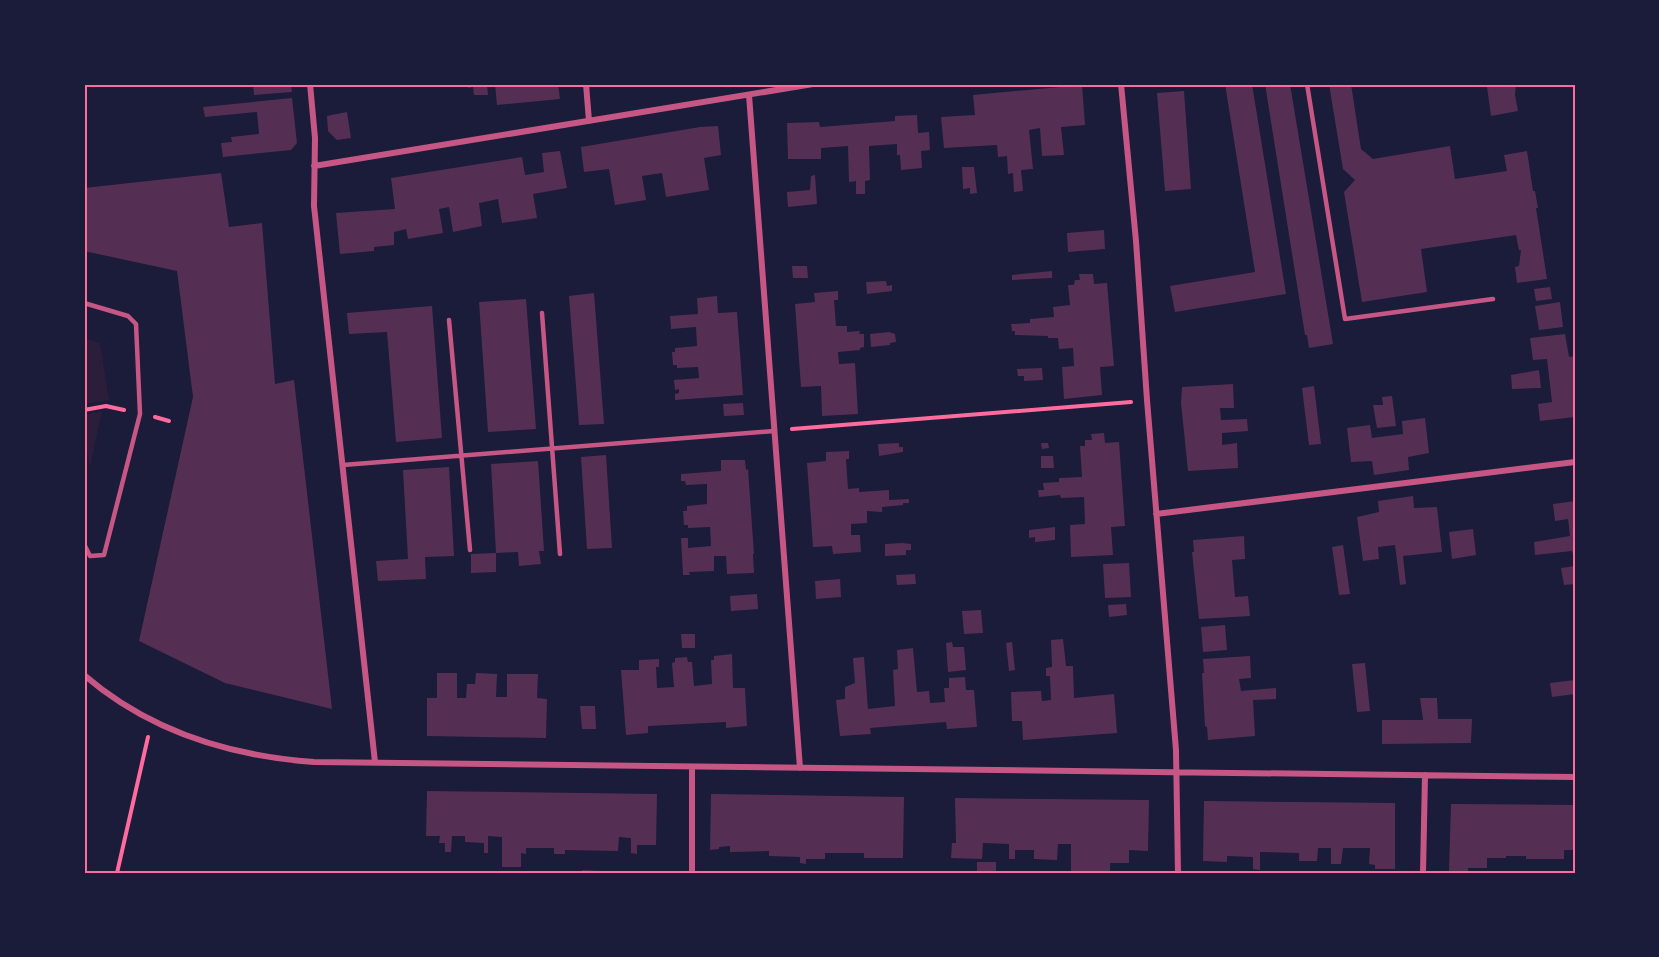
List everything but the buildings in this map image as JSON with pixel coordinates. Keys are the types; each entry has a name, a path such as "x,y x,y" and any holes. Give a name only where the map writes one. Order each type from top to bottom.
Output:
{"street":[{"path":"310,84 314,128 315,206 375,762"},
{"path":"586,84 589,121"},
{"path":"314,166 813,84"},
{"path":"1121,84 1136,241 1176,773 1178,873"},
{"path":"749,94 800,768"},
{"path":"1156,514 1575,462"},
{"path":"84,675 111,697 152,721 202,741 269,757 314,762 1575,777"},
{"path":"692,767 692,873"},
{"path":"1423,873 1425,776"}],"lane":[{"path":"1307,84 1345,319 1493,299"},
{"path":"84,303 128,316 136,324 140,414 104,555 90,556 84,544"},
{"path":"542,313 560,554"},
{"path":"449,320 470,550"},
{"path":"343,465 774,431"}],"path":[{"path":"774,431 1147,400"},
{"path":"117,873 152,721"}],"shaded area":[{"path":"84,338 100,343 109,400 84,404"},
{"path":"102,411 90,467 84,437 84,415"}]}
